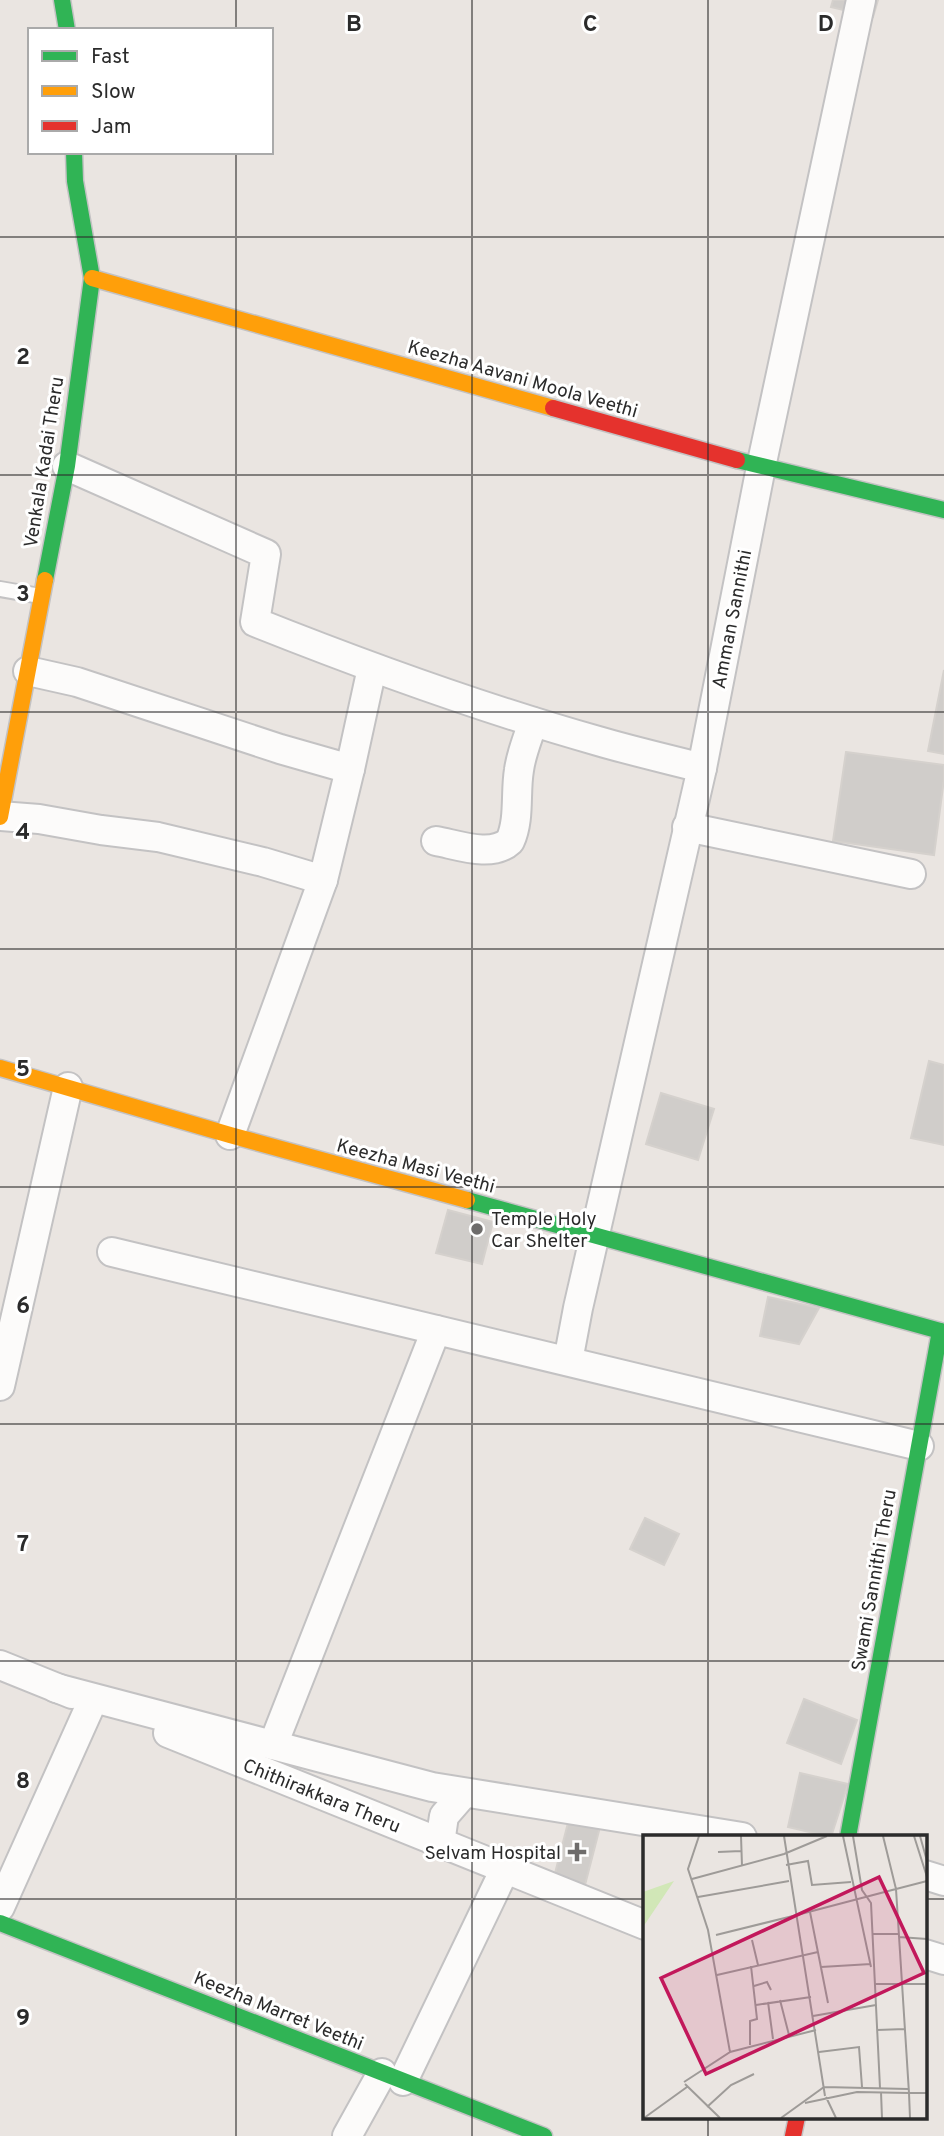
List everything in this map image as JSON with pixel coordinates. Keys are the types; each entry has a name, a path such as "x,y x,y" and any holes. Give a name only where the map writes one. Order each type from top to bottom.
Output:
{"main road":[{"path":"62,0 67,28"},
{"name":"Venkala Kadai Theru","path":"0,816 67,466 92,278 75,181 74,154"},
{"name":"Keezha Aavani Moola Veethi","path":"92,278 761,467 944,510"},
{"name":"Keezha Masi Veethi","path":"0,1068 594,1236 943,1325"},
{"name":"Swami Sannithi Theru","path":"848,1835 943,1325"},
{"name":"Keezha Marret Veethi","path":"0,1923 544,2136"},
{"path":"793,2136 797,2118"}],"street":[{"name":"Amman Sannithi","path":"568,1360 702,768 761,467 861,0"},
{"path":"67,466 266,554 255,622 372,668 533,722 702,768"},
{"path":"230,1135 323,880 372,668"},
{"path":"28,671 77,682 280,749 350,769"},
{"path":"436,841 495,849 510,841 515,824 519,767 533,722"},
{"path":"0,816 39,819 158,837 263,862 323,880"},
{"path":"687,827 911,874"},
{"path":"0,1386 68,1087"},
{"path":"112,1252 919,1446"},
{"path":"273,1745 436,1330"},
{"name":"Chithirakkara Theru","path":"0,1665 643,1924"},
{"path":"56,1688 432,1787 729,1835"},
{"path":"0,1907 92,1702"},
{"path":"440,1843 444,1816 464,1793"},
{"path":"347,2136 392,2077 505,1869"},
{"path":"926,1875 944,1881"},
{"path":"926,1954 944,1960"}],"lane":[{"path":"0,589 42,596"}],"building":[{"path":"833,0 878,0 873,17 831,7"},
{"path":"944,670 944,754 928,751"},
{"path":"846,752 944,765 934,855 833,841"},
{"path":"929,1061 944,1065 944,1145 911,1138"},
{"path":"661,1093 714,1109 698,1160 646,1144"},
{"path":"448,1210 493,1222 482,1264 436,1253"},
{"path":"768,1297 819,1308 799,1344 760,1336"},
{"path":"645,1518 679,1534 664,1565 630,1549"},
{"path":"804,1699 857,1720 841,1764 787,1743"},
{"path":"800,1773 848,1784 832,1835 788,1827"},
{"name":"Selvam Hospital","path":"569,1819 600,1827 585,1885 554,1877"}],"traffic: fast":[{"path":"62,0 67,28"},
{"path":"45,580 67,466 92,278 75,181 74,154"},
{"path":"737,460 944,510"},
{"path":"467,1200 944,1332"},
{"path":"848,1835 940,1331"},
{"path":"0,1923 544,2136"}],"traffic: slow":[{"path":"92,278 553,408"},
{"path":"0,817 45,580"},
{"path":"0,1068 467,1200"}],"traffic: jam":[{"path":"553,408 737,460"},
{"path":"793,2136 797,2118"}],"place":[{"name":"Temple Holy Car Shelter","path":"477,1229"},
{"name":"Selvam Hospital","path":"577,1852"}]}
